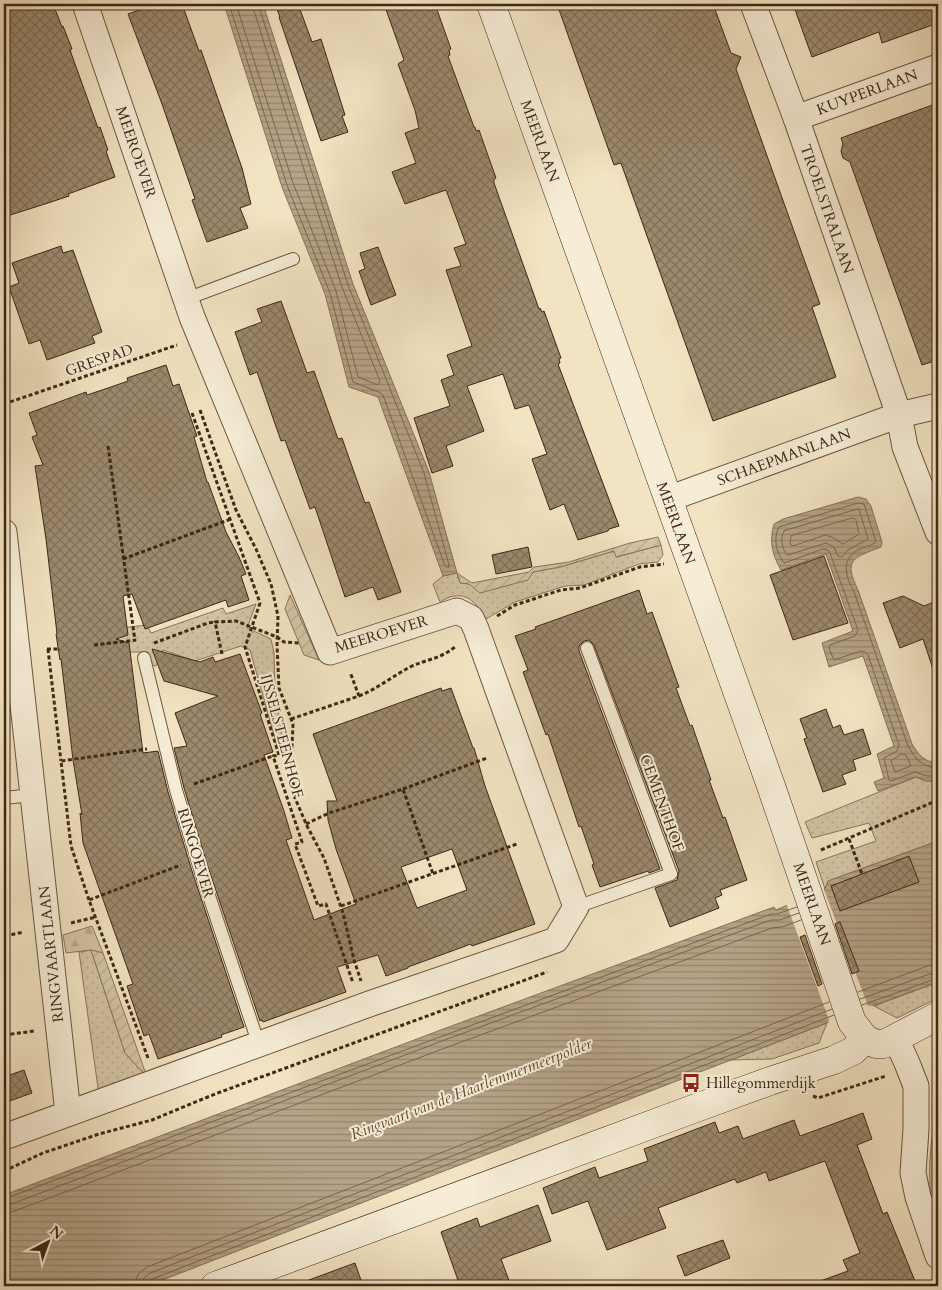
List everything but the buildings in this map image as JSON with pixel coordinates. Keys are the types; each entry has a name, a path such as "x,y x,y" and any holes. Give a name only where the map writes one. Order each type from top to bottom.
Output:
{"street":[{"name":"MEEROEVER","path":"85,4 186,299 333,642 457,611 471,618 576,908"},
{"name":"MEERLAAN","path":"491,4 797,859 806,890 858,1031"},
{"name":"TROELSTRALAAN","path":"753,4 796,118 899,415"},
{"name":"KUYPERLAAN","path":"796,118 938,67"},
{"name":"SCHAEPMANLAAN","path":"668,499 899,415 938,406"},
{"path":"899,415 905,448 938,532"},
{"name":"RINGVAARTLAAN","path":"4,532 68,1113"},
{"path":"4,1137 367,1005 556,940 576,908"},
{"path":"215,1286 696,1108 834,1060 854,1051 858,1031 876,1044 884,1044 938,1016"},
{"path":"896,1039 916,1086 913,1173 918,1197 938,1256"}],"lane":[{"path":"186,299 293,258"},
{"name":"CEMENTHOF","path":"576,908 671,874 587,648"},
{"name":"RINGOEVER","path":"144,658 176,790 259,1045"},
{"path":"4,798 33,795"}],"path":[{"name":"GRESPAD","path":"4,404 201,337"},
{"path":"200,410 236,510 271,584 278,616 279,688 293,724 290,767 295,798 324,858 341,906 367,1005"},
{"name":"IJSSELSTEENHOF","path":"192,413 260,603 246,646 278,755 273,756 302,842 295,844 318,906 326,904 367,1005"},
{"path":"108,446 134,640 144,658"},
{"path":"123,559 231,519"},
{"path":"291,719 358,696 422,662 448,653 468,638 476,629 515,605 561,590 580,588 640,567 665,564 688,555"},
{"path":"149,642 156,643 208,623 236,621 252,626 284,642 333,642 358,696"},
{"path":"216,622 222,654"},
{"path":"94,645 134,640 142,641"},
{"path":"48,649 72,846 89,900 167,1113"},
{"path":"62,761 165,746"},
{"path":"176,790 273,756"},
{"path":"306,824 329,813 403,789 487,758"},
{"path":"403,789 433,874"},
{"path":"797,859 849,839 938,800"},
{"path":"849,839 862,874"},
{"path":"341,906 517,844"},
{"path":"89,900 197,859"},
{"path":"4,1171 43,1153 99,1134 152,1120 552,970 559,966 562,960 562,954 556,940"}],"green space":[{"path":"658,537 661,545 616,557 614,551 560,567 533,572 528,580 480,593 469,584 460,583 457,573 472,583 529,572 534,567 569,562 630,543"},
{"path":"661,545 663,555 658,562 639,564 584,585 565,586 515,602 486,619 481,610 465,597 453,596 440,602 433,584 443,576 457,573 460,583 469,584 560,567 614,551 617,557"},
{"path":"290,595 319,660 304,655 285,609"},
{"path":"256,604 247,628 271,639 274,653 275,690 284,748 278,749 250,650 241,646 195,661 163,650 156,666 148,664 148,652 106,652 94,631 147,625 151,633 223,608 226,614"},
{"path":"916,777 926,781 938,781 938,841 828,881 825,889 816,862 876,841 869,823 812,838 805,822"},
{"path":"92,926 103,953 91,950 66,953 63,935"},
{"path":"91,950 125,1053 147,1077 99,1095 79,952"},
{"path":"91,950 103,953 147,1077 125,1053"},
{"path":"938,982 938,998 897,1018 874,1006"},
{"path":"827,1023 819,1043 772,1059 731,1060"},
{"path":"938,1099 938,1196 931,1198 930,1161"}],"water":[{"path":"224,4 263,4 353,284 429,472 457,573 443,576 378,397 349,387 325,294 282,187"},
{"path":"858,497 866,499 871,506 882,542 881,547 857,557 851,566 851,572 912,744 922,757 938,763 938,781 926,781 916,777 878,791 874,782 884,778 877,754 894,746 863,656 829,667 822,643 853,631 826,554 781,570 775,559 772,542 774,524 783,519"},
{"name":"Ringvaart van de Haarlemmermeerpolder","path":"938,841 938,982 829,1022 147,1286 4,1286 4,1195 438,1031 774,907 776,910 825,889 828,881"}],"pier":[{"path":"823,887 868,1006 874,1006 875,1009 827,1026 829,1020 786,903"}],"place":[{"name":"Hillegommerdijk","path":"691,1083"}]}
